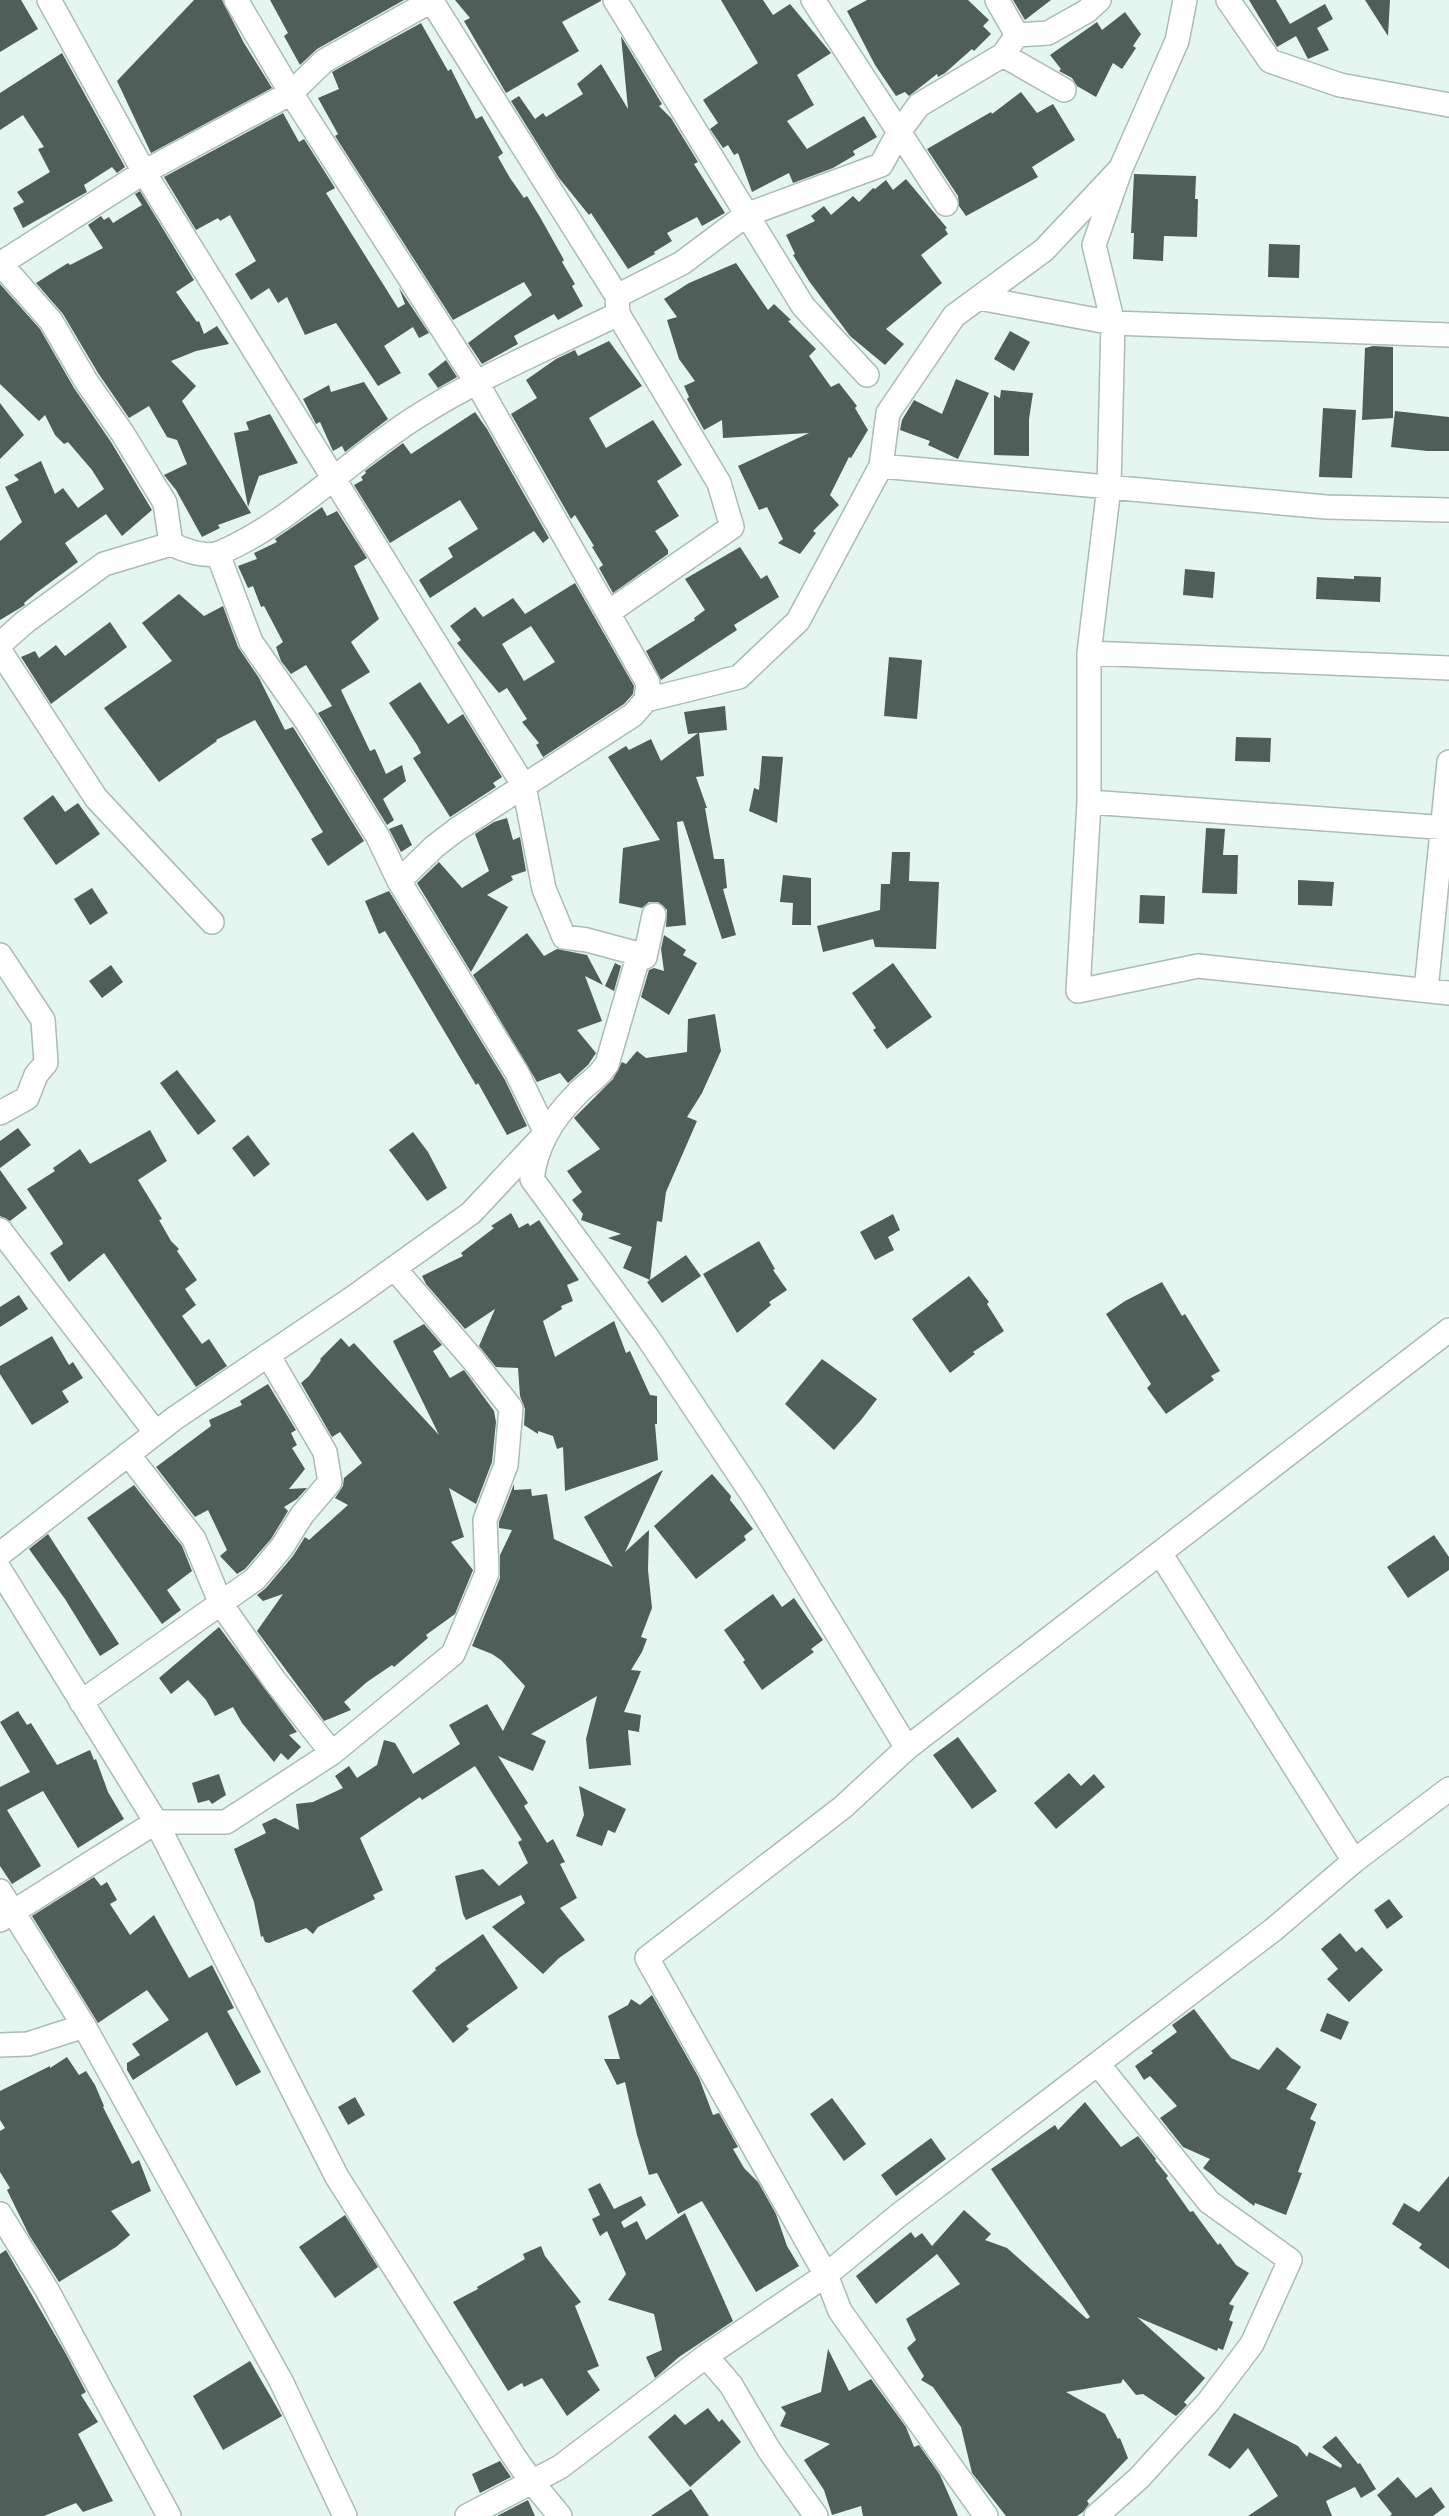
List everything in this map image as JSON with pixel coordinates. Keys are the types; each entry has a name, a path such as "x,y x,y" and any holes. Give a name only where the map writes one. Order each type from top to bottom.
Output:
{"street":[{"path":"49,0 144,172 524,786 544,888 564,937 587,940 645,957 654,915"},
{"path":"236,0 291,93 477,383 648,683 646,700 633,715 456,830 399,881"},
{"path":"171,544 165,503 51,321 0,263 144,172 291,93 324,61 432,0 617,305 719,482 732,527 609,612"},
{"path":"615,0 803,306 867,375"},
{"path":"813,0 946,204"},
{"path":"997,0 1017,35"},
{"path":"1017,35 1048,33 1087,11 1100,0"},
{"path":"1185,0 1177,41 1121,168 1094,246 1113,323 1109,487 1089,653 1089,802 1078,991 1198,966 1449,993"},
{"path":"1228,0 1270,61 1340,85 1449,105"},
{"path":"0,644 25,622 104,564 171,544 189,551 218,554 264,530 418,416 617,305 682,263 746,215 880,165 919,105 1003,55 1017,35"},
{"path":"1003,55 1064,90"},
{"path":"646,700 739,677 798,621 881,466 888,413 954,316 1044,250 1121,168"},
{"path":"979,298 1113,323 1449,335"},
{"path":"881,466 1326,507 1449,510"},
{"path":"218,554 251,642 307,722 378,837 399,881 517,1073 546,1133 535,1159 532,1179 648,1338 754,1497 907,1748"},
{"path":"0,651 96,798 212,922"},
{"path":"1089,653 1449,668"},
{"path":"1426,990 1445,827 1449,762"},
{"path":"1089,802 1445,827"},
{"path":"0,1554 156,1433 471,1213 546,1133 575,1095 597,1078 607,1064 639,954"},
{"path":"0,955 43,1020 46,1063 36,1074 27,1098 0,1113"},
{"path":"0,1230 156,1433"},
{"path":"7,1915 156,1822 226,1822 332,1753 453,1654 487,1573 485,1520 506,1465 511,1408 394,1268"},
{"path":"986,2516 840,2311 826,2275 647,1958 843,1807 907,1748 1449,1330"},
{"path":"82,1702 255,1579 330,1482 324,1452 268,1355"},
{"path":"128,1454 194,1539 221,1604 275,1681 332,1753"},
{"path":"1160,1553 1354,1861"},
{"path":"0,1570 156,1822 337,2177 531,2482 559,2516"},
{"path":"467,2516 560,2467 706,2356 826,2275 899,2215 1273,1930 1354,1861 1449,1789"},
{"path":"0,1891 7,1915 84,2026 281,2381 345,2516"},
{"path":"0,2045 28,2044 84,2026"},
{"path":"1097,2516 1139,2478 1209,2401 1252,2344 1290,2260 1209,2202 1098,2064"},
{"path":"0,2214 47,2290 169,2516"},
{"path":"706,2356 731,2385 769,2450 816,2516"}],"building":[{"path":"0,0 21,0 38,29 0,52"},
{"path":"194,0 222,0 244,43 272,88 151,153 117,81"},
{"path":"270,0 404,0 317,49 300,65 284,36 288,33"},
{"path":"455,0 601,1 562,22 579,51 506,93 464,21 470,18"},
{"path":"721,0 763,0 773,15 790,4 831,53 797,75 814,105 787,121 807,149 864,116 877,137 853,151 855,155 833,168 793,183 789,173 752,192 738,153 734,155 728,145 723,148 710,129 718,123 703,100 758,63"},
{"path":"867,0 968,0 989,20 983,26 991,34 945,73 938,77 937,74 909,96 905,92 896,96 875,65 847,11"},
{"path":"1013,0 1051,0 1025,20"},
{"path":"1249,0 1276,0 1290,24 1325,4 1333,19 1317,28 1329,50 1308,59 1296,36 1277,47"},
{"path":"1365,0 1390,0 1388,36"},
{"path":"1125,12 1141,34 1133,46 1136,48 1122,69 1113,63 1096,97 1059,71 1061,69 1050,55 1097,22 1102,30"},
{"path":"421,23 448,71 451,69 476,119 482,116 503,153 498,157 510,178 524,198 527,196 540,217 564,260 562,262 575,284 572,286 583,306 558,320 554,314 514,336 518,344 482,364 468,343 532,295 524,282 453,320 335,136 338,134 318,98 339,89 332,72"},
{"path":"621,36 662,104 659,106 671,118 698,162 694,164 725,213 702,226 697,217 667,233 672,241 628,269 591,213 589,215 559,178 511,101 519,96 535,119 543,113 546,117 583,94 577,84 601,64 628,109"},
{"path":"62,53 125,167 117,173 112,167 84,185 87,192 23,228 13,208 24,202 17,192 50,172 38,149 44,147 23,115 0,130 0,93"},
{"path":"1021,92 1037,113 1053,104 1075,140 1032,167 1038,177 966,216 959,206 958,196 927,149 991,112 992,114"},
{"path":"283,113 299,142 304,139 335,188 326,193 398,308 405,304 399,288 429,333 419,338 413,327 384,346 401,373 378,386 336,323 305,335 287,297 278,303 269,288 251,300 235,274 256,261 230,215 196,230 164,177"},
{"path":"1134,174 1196,176 1197,237 1164,236 1163,261 1133,259 1134,233 1131,233"},
{"path":"906,179 947,228 945,229 948,234 921,255 942,283 886,329 904,344 885,365 850,336 809,281 793,255 795,254 786,235 815,221 811,216 824,206 831,215 853,196 859,202 886,180 893,190"},
{"path":"140,191 194,280 176,292 197,322 199,321 204,334 217,326 229,344 196,351 171,361 196,386 182,401 251,513 218,525 220,528 202,537 176,490 164,475 187,464 177,440 167,437 149,406 129,418 63,314 36,283 68,263 70,265 103,248 88,225 101,216 104,220 109,217 113,223 142,205 135,194"},
{"path":"1269,244 1300,245 1299,278 1268,277"},
{"path":"736,263 768,310 774,304 816,349 809,356 831,387 839,383 857,406 855,408 868,430 851,458 849,457 830,495 839,505 813,531 816,533 800,554 778,543 783,539 767,507 759,510 738,466 809,433 723,438 722,420 704,430 687,399 689,397 684,386 695,381 679,359 667,320 677,317 664,299 689,283"},
{"path":"0,284 40,329 74,388 152,510 122,536 106,514 65,543 78,562 36,593 25,605 0,620 0,541 22,522 5,487 19,480 14,475 41,461 55,494 63,488 78,508 104,489 68,442 64,444 55,435 45,415 39,421 0,384"},
{"path":"1010,331 1030,342 1014,371 994,359"},
{"path":"609,341 642,386 589,418 606,448 653,420 682,465 657,481 679,516 655,531 668,554 613,593 599,568 603,565 592,547 594,546 575,515 571,519 511,414 537,398 526,380 556,359 575,350 578,356"},
{"path":"1393,347 1393,418 1362,420 1365,348"},
{"path":"446,360 457,377 438,388 428,374"},
{"path":"956,379 989,393 958,459 928,445 930,441 900,430 902,420 914,400 942,414"},
{"path":"364,382 388,419 345,452 342,446 333,451 320,422 316,424 303,399 329,385 331,392"},
{"path":"1001,390 1033,393 1029,419 1029,456 994,455 994,395 1000,398"},
{"path":"0,403 24,435 0,459"},
{"path":"1323,408 1356,410 1352,478 1319,477"},
{"path":"1395,411 1449,417 1449,451 1391,447"},
{"path":"475,412 549,538 543,543 534,531 430,598 419,580 453,557 448,548 478,529 460,500 390,543 354,485 363,480 361,477 365,471 403,443 411,454"},
{"path":"270,414 298,463 259,476 248,507 234,433 249,430 246,422"},
{"path":"322,507 327,516 337,511 367,558 354,566 379,619 351,642 370,672 341,690 370,751 375,749 386,774 402,765 406,781 383,799 394,820 387,825 318,713 332,706 306,665 291,674 281,661 276,647 283,642 264,606 261,607 253,586 248,588 238,566 257,559 254,553 277,542 275,539"},
{"path":"740,547 761,579 767,575 779,597 734,625 737,630 661,680 646,651 695,620 694,618 705,610 685,579"},
{"path":"1185,569 1215,572 1213,598 1183,595"},
{"path":"1354,576 1381,577 1380,602 1316,599 1317,577 1354,579"},
{"path":"575,583 634,686 633,694 624,704 543,757 536,745 539,743 522,722 527,719 507,688 499,693 457,643 461,640 450,626 475,607 483,617 513,598 525,614","holes":["531,626 555,662 524,681 502,644"]},
{"path":"179,594 204,616 223,606 238,647 259,678 285,730 293,727 364,841 328,866 311,839 323,832 255,720 216,740 159,782 104,708 172,661 142,623"},
{"path":"110,622 127,647 51,704 21,657 35,651 39,658 56,645 65,656"},
{"path":"889,657 922,660 917,719 884,716"},
{"path":"420,682 448,724 463,714 502,777 493,783 496,787 450,817 413,758 421,753 417,745 389,703"},
{"path":"725,706 727,730 699,733 704,776 696,777 707,808 714,859 724,859 727,888 723,889 736,935 722,939 683,821 677,822 686,925 666,927 667,910 658,902 649,902 642,908 619,903 623,848 660,840 608,757 626,746 629,750 651,739 661,761 698,733 688,734 684,712"},
{"path":"1236,737 1271,738 1270,762 1235,761"},
{"path":"762,756 783,757 777,823 749,811 754,788 759,790"},
{"path":"53,795 65,812 78,803 100,834 56,865 23,818"},
{"path":"507,818 513,840 520,837 526,871 511,876 513,880 487,895 508,907 471,972 417,883 439,862 462,888 489,871 475,834 494,822"},
{"path":"402,824 412,845 401,852 389,829"},
{"path":"1206,828 1225,829 1223,855 1238,855 1237,894 1202,893"},
{"path":"892,852 910,852 909,881 939,882 936,949 875,947 873,939 823,952 817,926 880,910 881,884 890,884"},
{"path":"783,875 811,878 811,925 792,925 793,903 780,902"},
{"path":"1298,880 1334,882 1332,906 1298,905"},
{"path":"92,888 108,913 90,925 74,899"},
{"path":"389,891 505,1080 527,1126 507,1135 385,931 379,934 365,901"},
{"path":"1140,895 1165,896 1164,924 1139,923"},
{"path":"527,933 544,956 557,949 587,955 603,985 585,976 602,1021 577,1030 596,1053 588,1065 568,1083 560,1073 537,1082 473,975"},
{"path":"664,935 686,950 683,955 697,963 669,1015 641,997 649,970 654,968 664,971 661,949"},
{"path":"615,963 621,966 614,991 605,986"},
{"path":"893,963 932,1017 887,1049 852,993"},
{"path":"111,965 123,982 102,998 89,981"},
{"path":"715,1014 721,1051 702,1093 687,1117 697,1121 666,1192 662,1222 657,1221 650,1280 623,1268 632,1247 608,1238 621,1234 581,1220 583,1214 572,1200 582,1192 567,1171 600,1149 574,1118 613,1079 622,1062 626,1064 637,1051 646,1058 687,1052 688,1019"},
{"path":"177,1070 216,1121 198,1135 160,1083"},
{"path":"18,1128 31,1145 0,1168 0,1141"},
{"path":"150,1130 167,1161 138,1180 162,1219 159,1220 171,1241 179,1249 177,1251 197,1280 185,1289 196,1305 182,1316 202,1344 209,1339 227,1366 196,1387 104,1253 69,1282 50,1253 63,1244 62,1241 27,1189 55,1171 53,1168 80,1149 90,1164"},
{"path":"413,1132 428,1152 447,1188 427,1201 389,1150"},
{"path":"248,1135 270,1164 254,1177 232,1148"},
{"path":"0,1170 27,1208 10,1221 0,1216"},
{"path":"511,1213 519,1228 528,1223 530,1226 539,1220 579,1280 567,1285 573,1301 561,1306 562,1309 543,1321 555,1357 614,1321 626,1353 630,1351 650,1395 657,1396 655,1424 658,1460 565,1491 563,1447 557,1449 553,1436 538,1431 538,1434 524,1425 525,1409 520,1396 518,1368 496,1367 479,1346 495,1309 465,1329 426,1284 422,1276 463,1256 461,1253 494,1228 491,1226"},
{"path":"893,1214 900,1230 888,1237 894,1250 875,1260 860,1232"},
{"path":"759,1241 775,1269 773,1270 787,1290 769,1302 771,1305 737,1333 703,1274"},
{"path":"686,1255 701,1276 662,1303 647,1282"},
{"path":"969,1276 989,1302 987,1304 1004,1331 973,1352 975,1354 950,1373 912,1319"},
{"path":"1162,1282 1220,1371 1211,1376 1214,1380 1166,1414 1147,1388 1151,1384 1106,1314"},
{"path":"19,1295 28,1309 0,1327 0,1307"},
{"path":"424,1324 442,1345 433,1351 450,1378 464,1370 494,1411 496,1422 492,1462 476,1504 449,1488 464,1537 451,1542 473,1570 455,1614 426,1635 428,1638 394,1667 392,1665 367,1682 344,1702 351,1710 324,1721 257,1631 283,1594 263,1601 257,1595 293,1556 305,1537 309,1540 348,1505 335,1498 343,1486 344,1478 362,1463 340,1432 332,1437 301,1383 341,1338 349,1347 354,1343 439,1435 393,1341"},
{"path":"52,1336 69,1365 73,1362 83,1378 62,1391 69,1402 32,1425 0,1374 0,1366"},
{"path":"822,1359 877,1399 834,1450 785,1404"},
{"path":"268,1384 296,1430 291,1433 297,1445 292,1448 305,1469 289,1489 307,1488 297,1499 284,1507 288,1511 271,1539 245,1569 237,1574 220,1556 227,1550 208,1510 195,1517 156,1467 211,1426 209,1420 242,1405 240,1401"},
{"path":"663,1470 625,1552 649,1530 648,1570 652,1608 641,1637 647,1639 631,1670 641,1671 624,1712 641,1715 639,1732 628,1730 631,1765 589,1769 586,1739 597,1696 531,1734 546,1741 533,1771 498,1756 528,1803 524,1806 547,1843 553,1839 565,1862 560,1864 577,1898 560,1908 585,1940 559,1958 543,1974 492,1927 525,1903 521,1895 466,1920 455,1876 483,1869 499,1886 528,1863 518,1842 522,1840 475,1766 422,1800 420,1797 360,1838 383,1890 373,1895 375,1899 318,1927 313,1934 306,1928 269,1943 265,1942 263,1936 261,1937 254,1902 234,1849 266,1833 262,1824 275,1818 299,1830 296,1804 313,1802 343,1788 335,1776 349,1766 357,1778 377,1765 384,1740 395,1743 413,1774 460,1744 449,1725 487,1704 503,1731 525,1686 501,1660 472,1646 500,1578 500,1555 512,1530 499,1528 499,1522 514,1484 514,1490 531,1489 532,1496 547,1494 554,1539 613,1567 584,1517"},
{"path":"712,1474 753,1529 744,1536 746,1540 696,1579 654,1526"},
{"path":"134,1485 182,1546 192,1571 167,1590 181,1610 162,1624 87,1518"},
{"path":"48,1534 119,1644 100,1656 65,1599 29,1549"},
{"path":"1434,1535 1449,1557 1449,1570 1408,1598 1387,1567"},
{"path":"773,1594 782,1607 794,1598 823,1640 811,1649 814,1652 762,1690 724,1630"},
{"path":"219,1627 297,1732 289,1735 301,1747 288,1760 281,1753 274,1762 242,1723 233,1707 215,1716 206,1700 188,1680 171,1694 159,1678"},
{"path":"18,1711 27,1725 31,1723 57,1765 90,1750 108,1792 124,1819 78,1848 43,1791 7,1810 41,1866 12,1884 0,1866 0,1787 30,1772 0,1722"},
{"path":"958,1737 997,1791 972,1809 933,1755"},
{"path":"1069,1773 1081,1786 1094,1774 1105,1787 1056,1829 1034,1803"},
{"path":"219,1774 226,1795 212,1804 209,1800 198,1803 192,1783"},
{"path":"579,1786 626,1809 615,1833 608,1830 602,1846 576,1836 584,1815"},
{"path":"94,1877 101,1886 107,1882 117,1900 110,1904 130,1935 154,1915 189,1978 212,1965 234,2008 227,2011 261,2072 236,2086 207,2032 133,2080 127,2070 127,2063 140,2055 132,2044 169,2020 147,1990 98,2023 32,1916"},
{"path":"1389,1899 1403,1917 1387,1929 1374,1910"},
{"path":"1340,1933 1356,1952 1362,1947 1383,1970 1349,2002 1327,1979 1338,1969 1321,1949"},
{"path":"483,1934 518,1988 466,2026 469,2029 453,2043 412,1991 436,1970 435,1968"},
{"path":"652,1995 699,2078 713,2115 719,2113 738,2147 733,2149 744,2168 758,2182 776,2214 787,2246 799,2266 756,2292 702,2201 678,2214 657,2173 649,2175 625,2082 617,2085 604,2059 620,2059 608,2016 628,2005 631,1999 640,2005"},
{"path":"1194,2009 1231,2058 1259,2070 1277,2047 1301,2067 1286,2089 1317,2104 1310,2119 1316,2122 1298,2172 1302,2173 1286,2215 1255,2203 1254,2206 1203,2168 1210,2159 1183,2147 1160,2118 1177,2106 1150,2076 1144,2080 1135,2066 1177,2032 1172,2025"},
{"path":"1327,2013 1349,2022 1341,2040 1320,2031"},
{"path":"67,2057 79,2075 86,2071 95,2085 132,2164 139,2160 151,2191 111,2211 130,2235 116,2247 59,2282 29,2235 7,2190 10,2188 0,2172 0,2131 5,2128 0,2120 0,2091 50,2068"},
{"path":"355,2097 365,2115 348,2125 338,2107"},
{"path":"832,2098 866,2144 844,2161 810,2114"},
{"path":"1085,2102 1121,2147 1138,2136 1168,2176 1166,2178 1190,2212 1193,2211 1236,2265 1249,2273 1229,2304 1234,2306 1229,2320 1233,2322 1223,2350 1218,2348 1217,2351 1137,2317 1205,2378 1184,2402 1187,2405 1176,2416 1143,2394 1136,2395 1123,2379 1121,2383 1066,2392 1105,2414 1118,2439 1120,2438 1128,2458 1087,2501 1089,2504 1083,2512 1077,2516 1006,2516 972,2473 961,2427 933,2387 921,2380 924,2376 907,2348 916,2340 906,2319 960,2284 937,2254 876,2304 856,2276 911,2232 915,2238 922,2233 932,2246 964,2210 991,2234 985,2240 1007,2248 1087,2319 1090,2317 991,2169 1055,2125 1058,2130"},
{"path":"931,2138 946,2159 896,2196 881,2175"},
{"path":"1449,2176 1449,2269 1419,2248 1422,2244 1392,2224 1404,2203 1419,2212"},
{"path":"600,2183 614,2209 641,2196 646,2205 621,2222 624,2228 637,2221 646,2240 685,2213 733,2321 679,2357 655,2378 646,2357 662,2350 654,2314 608,2300 626,2274 607,2231 600,2236 592,2219 600,2215 588,2189"},
{"path":"345,2215 378,2267 335,2298 299,2247"},
{"path":"541,2246 545,2256 581,2302 575,2306 599,2366 587,2371 600,2390 567,2416 542,2378 524,2387 522,2383 508,2391 453,2302 525,2259 523,2254"},
{"path":"6,2250 66,2354 86,2392 81,2395 98,2422 78,2434 113,2501 83,2512 76,2503 44,2516 0,2516 0,2254"},
{"path":"828,2349 849,2391 871,2379 906,2427 914,2447 919,2445 940,2475 958,2516 863,2516 861,2506 832,2515 824,2490 804,2460 830,2444 780,2426 786,2413 781,2407 821,2392"},
{"path":"250,2361 282,2416 223,2450 193,2396"},
{"path":"708,2408 719,2422 722,2419 741,2442 690,2487 648,2437 675,2414 685,2425"},
{"path":"1234,2413 1298,2446 1307,2457 1309,2452 1341,2468 1342,2465 1322,2447 1336,2436 1358,2464 1360,2463 1376,2489 1361,2498 1355,2487 1326,2501 1332,2516 1248,2516 1278,2496 1248,2448 1230,2469 1208,2455"},
{"path":"500,2461 511,2477 480,2493 472,2474"},
{"path":"1398,2477 1416,2498 1431,2487 1445,2507 1433,2516 1390,2516 1392,2514 1377,2495"},
{"path":"691,2489 709,2516 651,2516"},
{"path":"528,2500 535,2516 497,2516"}]}
